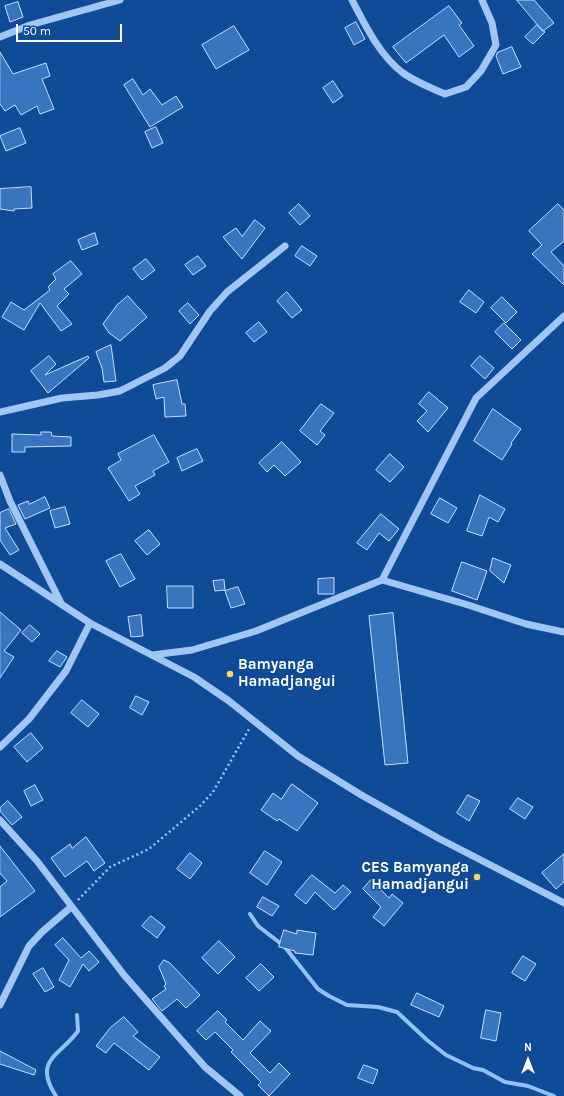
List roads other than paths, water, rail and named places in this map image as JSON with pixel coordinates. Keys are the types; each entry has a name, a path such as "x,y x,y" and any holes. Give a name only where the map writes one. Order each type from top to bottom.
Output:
{"street":[{"path":"0,37 30,25 120,0"},
{"path":"352,0 364,24 386,55 402,73 444,94 466,87 481,72 496,45 492,23 482,0"},
{"path":"0,412 62,398 98,395 120,391 165,368 180,356 210,311 227,292 285,246"},
{"path":"382,580 476,398 564,316"},
{"path":"0,475 10,501 63,606"},
{"path":"0,564 90,623 194,677 229,701 298,756 363,796 438,838 564,903"},
{"path":"152,656 192,650 256,631 382,580 526,624 564,632"},
{"path":"0,747 28,719 66,671 90,623"},
{"path":"0,820 37,861 124,975 206,1067 240,1096"},
{"path":"0,1005 30,946 42,932 71,907"}],"waterway":[{"path":"250,914 258,926 284,946 318,989 329,996 347,1005 378,1007 397,1012 427,1040 446,1055 473,1068 483,1070 505,1082 528,1086 554,1096"},
{"path":"56,1096 49,1084 47,1074 48,1066 57,1053 78,1031 77,1015"}],"place":[{"name":"Bamyanga Hamadjangui","path":"230,674"},
{"name":"CES Bamyanga Hamadjangui","path":"477,877"}]}
